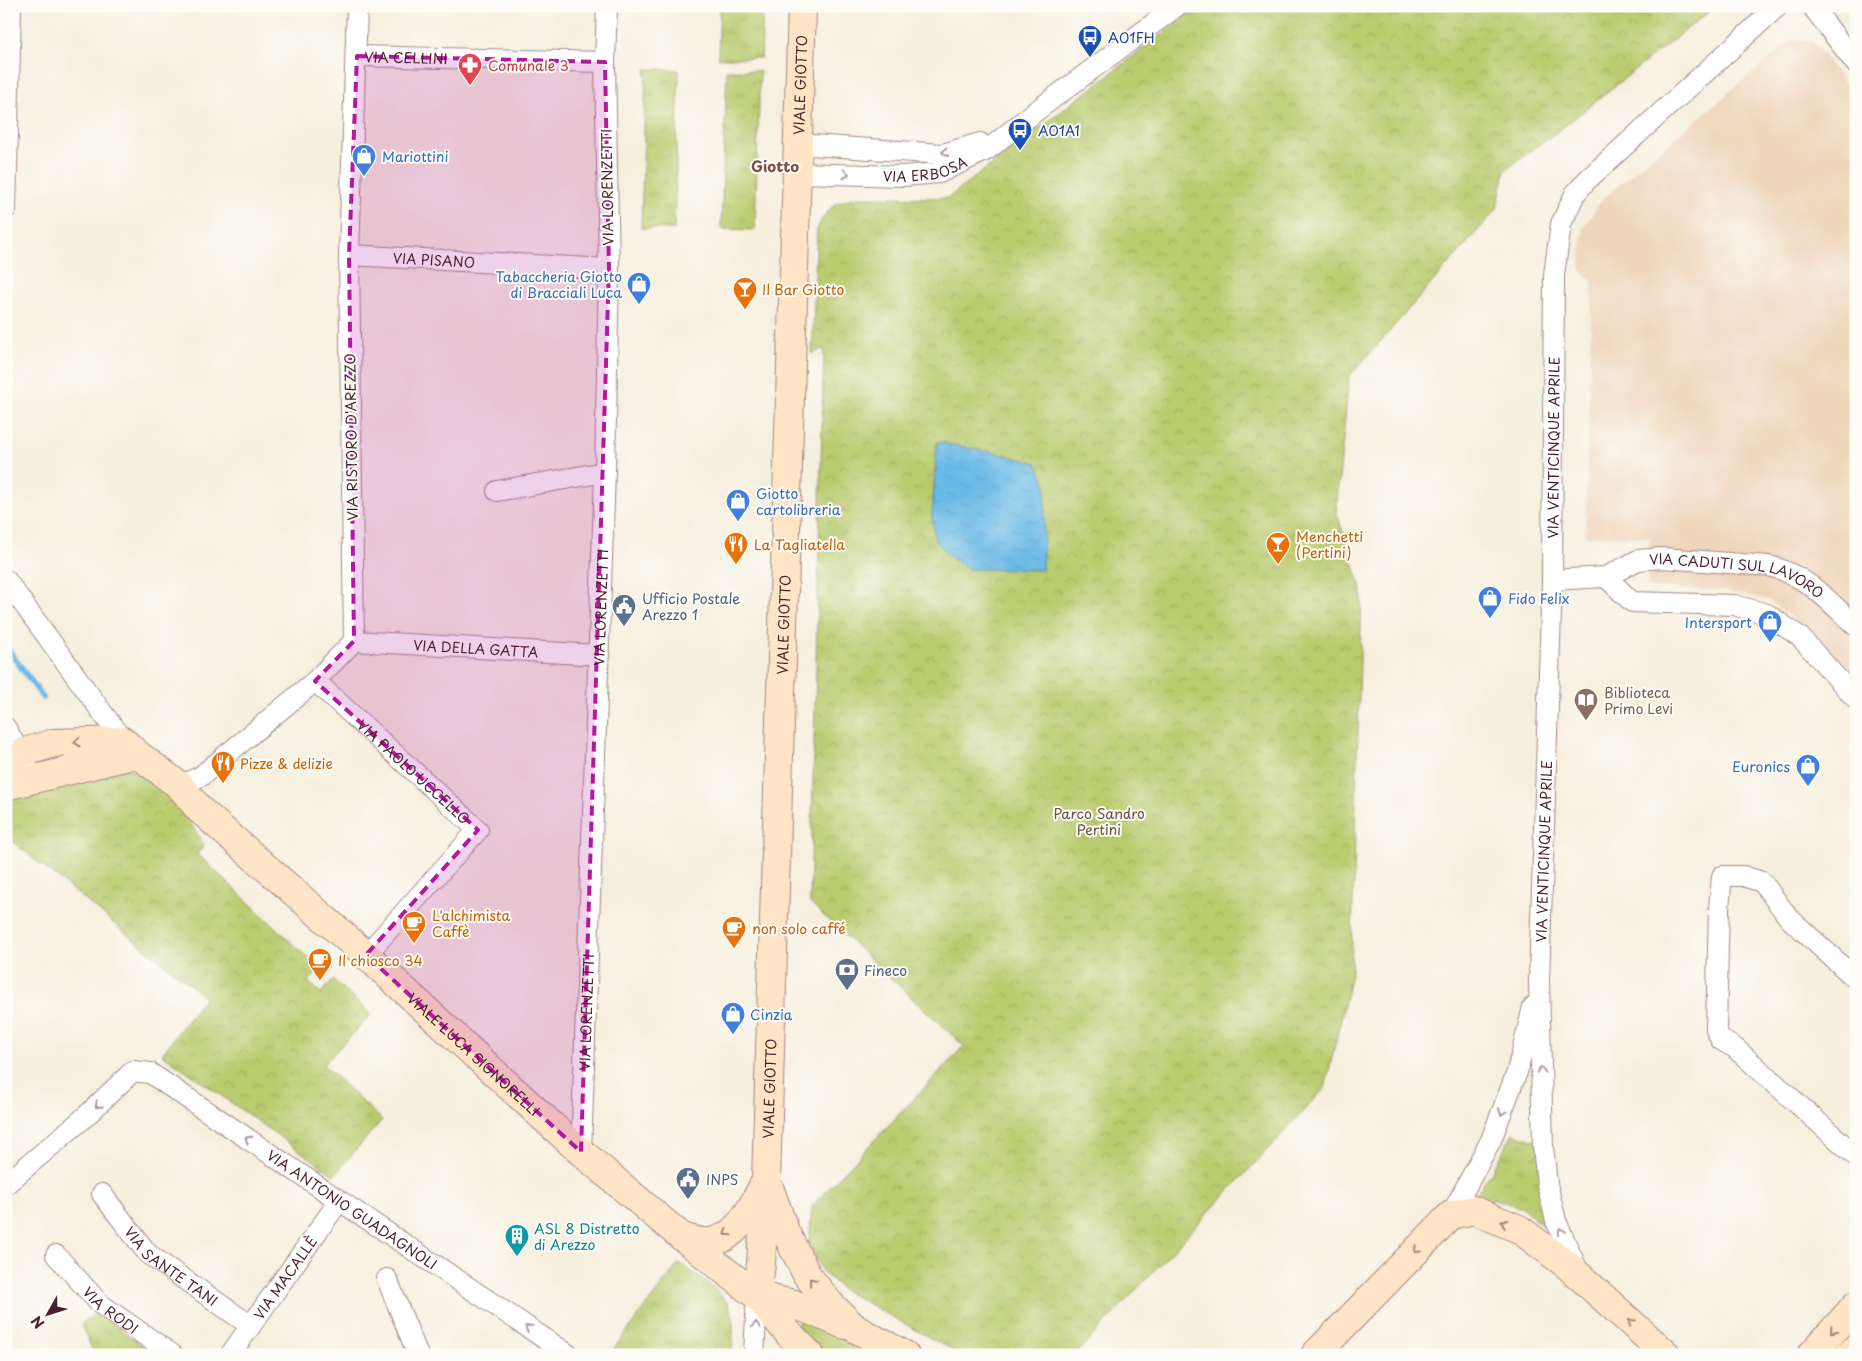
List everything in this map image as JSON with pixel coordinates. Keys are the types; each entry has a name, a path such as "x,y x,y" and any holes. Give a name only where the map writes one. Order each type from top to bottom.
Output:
{"main road":[{"name":"VIALE GIOTTO","path":"757,1296 766,1181 802,6"},
{"path":"13,756 54,743 130,748"},
{"path":"6,786 34,780 130,748"},
{"name":"VIALE LUCA SIGNORELLI","path":"130,748 180,786 200,810 366,955 581,1152 682,1238 757,1296 789,1334 810,1355"},
{"name":"VIALE GIOTTO","path":"682,1238 710,1242 727,1236 746,1217 766,1181"},
{"path":"766,1181 785,1231 807,1275 830,1304 856,1329"},
{"name":"VIA VENTICINQUE APRILE","path":"1315,1355 1451,1215 1473,1210 1519,1229 1580,1276 1667,1355"},
{"path":"757,1296 794,1304 856,1329 905,1355"},
{"path":"1811,1355 1856,1305"},
{"path":"1849,1355 1856,1348"}],"street":[{"path":"6,209 12,6"},
{"name":"VIA RISTORO D'AREZZO","path":"354,641 349,255 357,6"},
{"name":"VIA LORENZETTI","path":"581,1152 605,472 609,269 605,62 607,6"},
{"name":"VIA ERBOSA","path":"797,173 902,176 939,172 987,150 1177,6"},
{"name":"VIA VENTICINQUE APRILE","path":"1580,1276 1556,1220 1548,1184 1543,1147 1539,981 1552,580 1554,276 1560,224 1575,194 1587,180 1778,6"},
{"path":"1812,6 1856,64"},
{"name":"VIA CELLINI","path":"356,56 605,62"},
{"name":"VIA ERBOSA","path":"798,144 942,154 981,143 1036,111"},
{"name":"VIA PISANO","path":"349,255 609,269"},
{"path":"497,491 605,472"},
{"name":"VIA CADUTI SUL LAVORO","path":"1552,580 1606,577 1638,560 1662,558 1769,566 1785,570 1804,580 1856,626"},
{"name":"VIA CADUTI SUL LAVORO","path":"1606,577 1632,602 1734,605 1767,614 1800,637 1856,699"},
{"path":"6,580 130,748"},
{"path":"180,786 201,776 315,681 354,641"},
{"name":"VIA DELLA GATTA","path":"354,641 600,655"},
{"name":"VIA PAOLO UCCELLO","path":"315,681 478,830 366,955"},
{"path":"6,728 13,756 34,780"},
{"path":"1856,979 1789,918 1762,882 1743,876 1722,876 1718,908 1716,1030 1721,1040 1736,1048 1856,1156"},
{"name":"VIA VENTICINQUE APRILE","path":"1451,1215 1494,1132 1517,1072 1539,981"},
{"name":"VIA ANTONIO GUADAGNOLI","path":"6,1184 85,1118 133,1071 150,1073 569,1355"},
{"name":"VIA SANTE TANI","path":"102,1194 148,1254 251,1326"},
{"name":"VIA MACALLÈ","path":"230,1355 339,1201"},
{"name":"VIA RODI","path":"56,1255 100,1304 173,1355"},
{"path":"387,1278 418,1355"},
{"path":"754,1355 757,1296"}],"highlighted area":[{"path":"357,56 605,62 609,269 581,1152 366,955 478,830 315,681 354,641 349,255"}],"shaded area":[{"path":"1792,40 1812,40 1856,98 1856,675 1802,626 1769,600 1725,591 1647,587 1650,537 1585,536 1592,282 1580,269 1583,228 1603,198"}],"green space":[{"path":"720,6 763,6 761,58 718,58"},
{"name":"Parco Sandro Pertini","path":"1199,6 1716,6 1563,127 1505,170 1497,209 1349,377 1336,511 1362,590 1351,975 1325,1088 1075,1355 961,1355 842,1289 822,1271 809,1243 812,1206 964,1046 810,903 824,348 812,354 817,229 823,217 835,204 856,197 948,198"},
{"path":"646,69 679,70 674,229 641,228"},
{"path":"727,70 760,71 755,230 721,229"},
{"path":"129,769 154,781 174,799 204,846 197,854 320,969 308,982 321,993 333,980 371,1014 323,1065 382,1120 334,1175 162,1054 205,997 6,836 6,798"},
{"path":"1513,1133 1537,1142 1553,1235 1523,1208 1495,1199 1470,1202 1491,1173"},
{"path":"679,1263 720,1293 731,1309 733,1319 732,1355 609,1355"},
{"path":"96,1312 156,1355 95,1355 81,1325"},
{"path":"804,1316 890,1355 821,1355 796,1331 799,1321"}],"water":[{"path":"937,442 1037,463 1046,484 1042,570 969,569 951,558 935,540 932,515"}],"waterway":[{"path":"6,646 43,698"}],"place":[{"name":"A01FH","path":"1090,58"},
{"name":"Comunale 3","path":"470,86"},
{"name":"A01A1","path":"1020,151"},
{"name":"Mariottini","path":"364,177"},
{"name":"Tabaccheria Giotto di Bracciali Luca","path":"639,305"},
{"name":"Il Bar Giotto","path":"745,310"},
{"name":"Giotto cartolibreria","path":"738,522"},
{"name":"La Tagliatella","path":"736,565"},
{"name":"Menchetti (Pertini)","path":"1278,565"},
{"name":"Fido Felix","path":"1490,619"},
{"name":"Ufficio Postale Arezzo 1","path":"624,627"},
{"name":"Intersport","path":"1770,643"},
{"name":"Biblioteca Primo Levi","path":"1586,721"},
{"name":"Pizze & delizie","path":"223,784"},
{"name":"Euronics","path":"1808,787"},
{"name":"L'alchimista Caffè","path":"414,944"},
{"name":"non solo caffé","path":"734,949"},
{"name":"Il chiosco 34","path":"320,981"},
{"name":"Fineco","path":"847,991"},
{"name":"Cinzia","path":"733,1035"},
{"name":"INPS","path":"688,1200"},
{"name":"ASL 8 Distretto di Arezzo","path":"517,1257"}],"district":[{"name":"Giotto","path":"775,165"}]}
